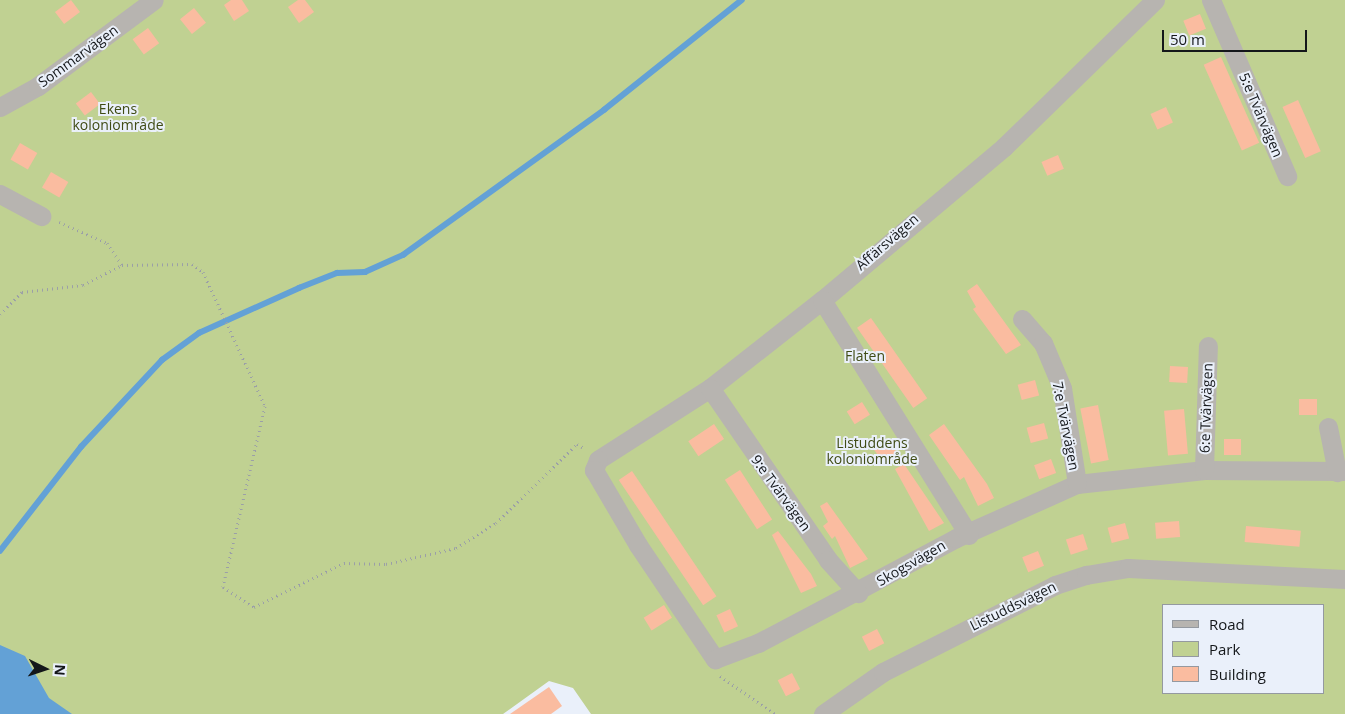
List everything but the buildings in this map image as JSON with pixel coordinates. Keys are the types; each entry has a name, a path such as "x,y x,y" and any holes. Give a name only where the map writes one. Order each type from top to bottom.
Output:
{"street":[{"name":"Sommarvägen","path":"0,106 38,86 154,0"},
{"name":"Affärsvägen","path":"598,460 710,388 822,300 1004,146 1155,0"},
{"name":"5:e Tvärvägen","path":"1211,0 1287,176"},
{"path":"0,194 41,216"},
{"path":"822,300 969,534"},
{"name":"7:e Tvärvägen","path":"1022,319 1043,343 1062,388 1077,484"},
{"name":"6:e Tvärvägen","path":"1204,470 1208,346"},
{"name":"9:e Tvärvägen","path":"710,388 828,560 858,594"},
{"path":"1328,428 1341,472"},
{"path":"598,460 594,470 715,659"},
{"name":"Skogsvägen","path":"715,659 758,643 858,594 969,534 1077,484 1204,470 1341,472"},
{"name":"Listuddsvägen","path":"823,714 883,672 1054,584 1086,575 1128,568 1345,579"}],"path":[{"path":"41,216 108,243 122,265"},
{"path":"0,314 22,292 83,285 122,265 192,264 203,272 265,406 223,587 254,607 344,563 386,564 456,548 496,524 577,444 598,460"},
{"path":"715,659 720,677 775,714"}],"green space":[{"name":"Flaten","path":"0,0 1345,0 1345,714 591,714 573,688 549,681 503,714 0,714"}],"water":[{"path":"0,645 25,656 49,698 72,714 0,714"}],"waterway":[{"path":"0,551 81,447 162,360 199,333 299,288 337,273 365,272 403,255 604,110 742,0"}],"park label":[{"name":"Ekens koloniområde","path":"118,118"},
{"name":"Listuddens koloniområde","path":"872,452"}]}
